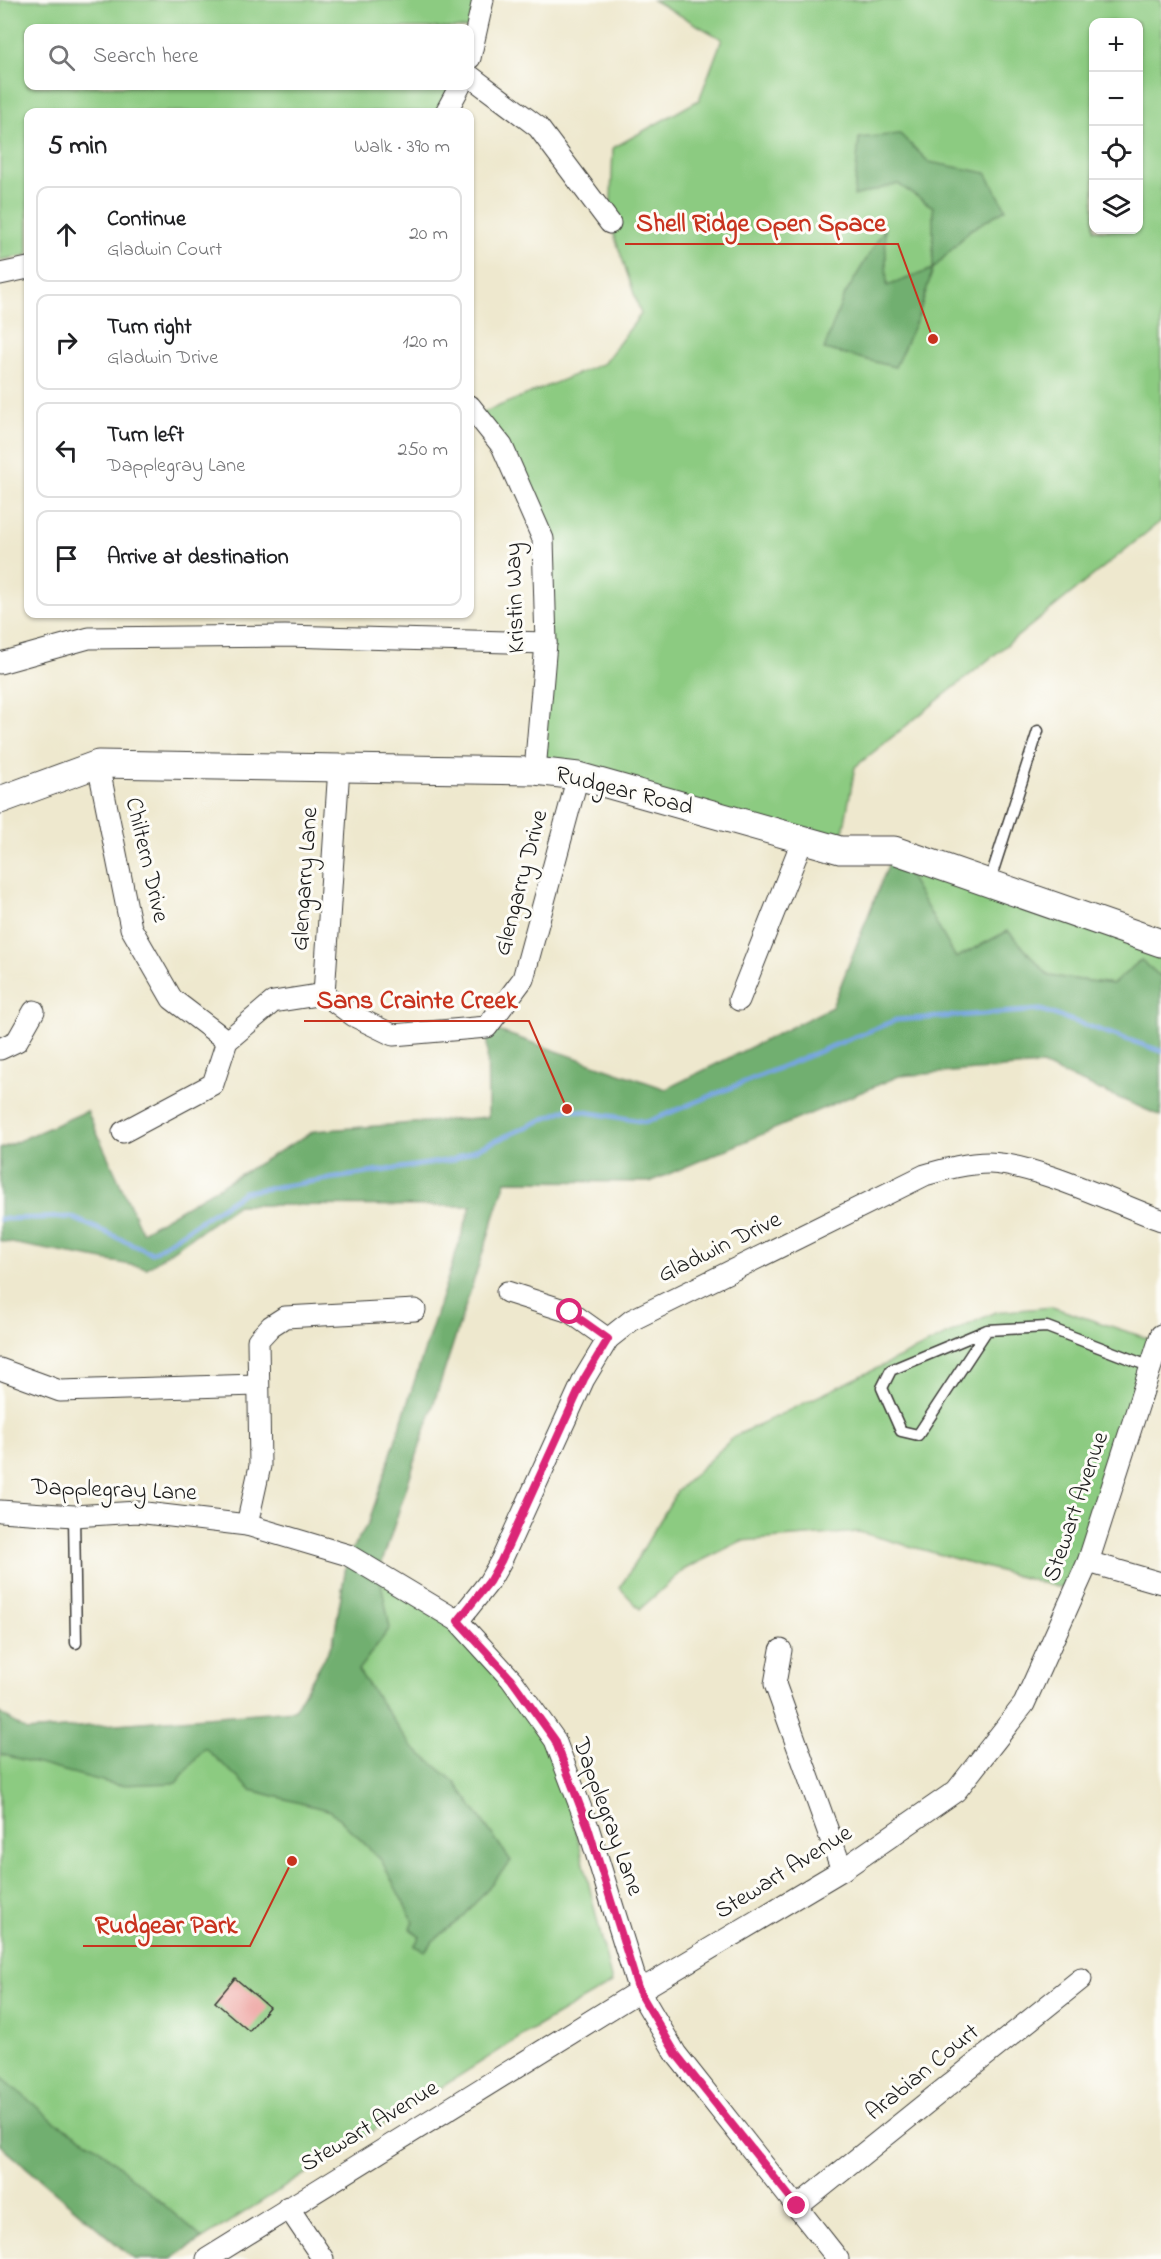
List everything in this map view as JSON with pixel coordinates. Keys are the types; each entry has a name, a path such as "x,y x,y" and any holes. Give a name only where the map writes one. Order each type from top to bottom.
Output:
{"street":[{"path":"474,40 483,0"},
{"path":"474,79 538,127 610,224"},
{"path":"448,108 458,90"},
{"path":"0,274 24,269"},
{"name":"Kristin Way","path":"474,411 502,446 543,539 546,643 535,771"},
{"path":"0,663 89,638 285,636 546,643"},
{"name":"Rudgear Road","path":"0,800 98,764 535,771 578,776 840,850 894,850 1161,943"},
{"name":"Chiltern Drive","path":"98,764 131,928 172,999 227,1041"},
{"name":"Glengarry Lane","path":"324,994 339,767"},
{"name":"Glengarry Drive","path":"324,994 354,1016 393,1035 487,1027 523,979 578,776"},
{"path":"739,1000 802,839"},
{"path":"123,1132 213,1084 227,1041 273,1002 324,994"},
{"path":"0,1049 17,1041 34,1011"},
{"name":"Gladwin Drive","path":"458,1621 489,1582 501,1561 584,1379 608,1339 632,1320 925,1175 949,1168 990,1163 1029,1170 1161,1220"},
{"path":"507,1292 570,1312 608,1339"},
{"path":"247,1525 260,1466 258,1340 271,1326 285,1317 415,1310"},
{"name":"Stewart Avenue","path":"207,2259 639,1991 842,1870 956,1791 1024,1704 1088,1562 1161,1335"},
{"path":"0,1369 60,1391 257,1385"},
{"name":"Dapplegray Lane","path":"0,1511 74,1516 137,1512 247,1525 356,1558 458,1621 511,1679 555,1740 588,1827 639,1991 676,2054 838,2259"},
{"path":"1088,1562 1161,1583"},
{"path":"781,1650 775,1684 842,1870"},
{"name":"Arabian Court","path":"797,2206 1081,1979"},
{"path":"288,2207 323,2259"}],"lane":[{"path":"988,883 1038,731"},
{"path":"987,1330 918,1435 901,1431 882,1388 891,1370 987,1330 1047,1327 1151,1367"},
{"path":"74,1516 76,1643"}],"green space":[{"path":"0,0 483,0 472,24 24,24 24,90 458,90 448,108 24,108 24,256 0,260"},
{"path":"653,0 1161,0 1161,521 855,767 840,850 535,771 543,539 477,415 604,363 641,314 610,223 613,148 699,100 722,39"},
{"path":"900,134 929,162 986,173 1006,209 970,230 933,269 933,207 898,184 854,196 859,138"},
{"path":"885,228 887,286 933,269 918,317 895,367 824,349 843,298"},
{"path":"894,850 1161,943 1161,977 1141,960 1113,984 1049,976 1008,931 956,958"},
{"path":"894,850 956,958 1008,931 1049,976 1113,984 1141,960 1161,977 1161,1116 1042,1065 899,1076 650,1182 506,1181 379,1572 390,1628 358,1670 411,1746 455,1782 511,1861 464,1916 433,1941 425,1951 414,1946 420,1937 410,1929 413,1921 381,1860 331,1811 251,1790 205,1748 176,1783 117,1785 0,1754 0,1713 27,1731 294,1710 333,1643 348,1555 369,1522 471,1206 238,1205 147,1268 0,1241 0,1149 87,1111 142,1232 314,1131 488,1117 487,1027 666,1089 832,1007"},
{"path":"1052,1307 1159,1342 1075,1592 859,1532 741,1541 685,1569 640,1609 620,1588 678,1490 735,1436 995,1312"},
{"path":"348,1555 458,1621 555,1740 612,1983 533,2029 171,2259 134,2259 0,2145 0,1713 27,1731 294,1711 333,1643"},
{"path":"0,2076 55,2122 95,2145 202,2238 171,2259 134,2259 0,2145"}],"building":[{"path":"235,1978 269,2007 249,2031 215,2002"}],"waterway":[{"path":"0,1219 71,1217 152,1253 244,1192 452,1160 567,1109 647,1122 896,1020 1041,1010 1161,1051"}],"place":[{"name":"Shell Ridge Open Space","path":"933,339"},
{"name":"Sans Crainte Creek","path":"567,1109"},
{"name":"Rudgear Park","path":"292,1861"}],"route":[{"path":"570,1312 608,1339 584,1379 501,1561 489,1582 458,1621 511,1679 555,1740 588,1827 639,1991 676,2054 745,2144 797,2206"}]}
